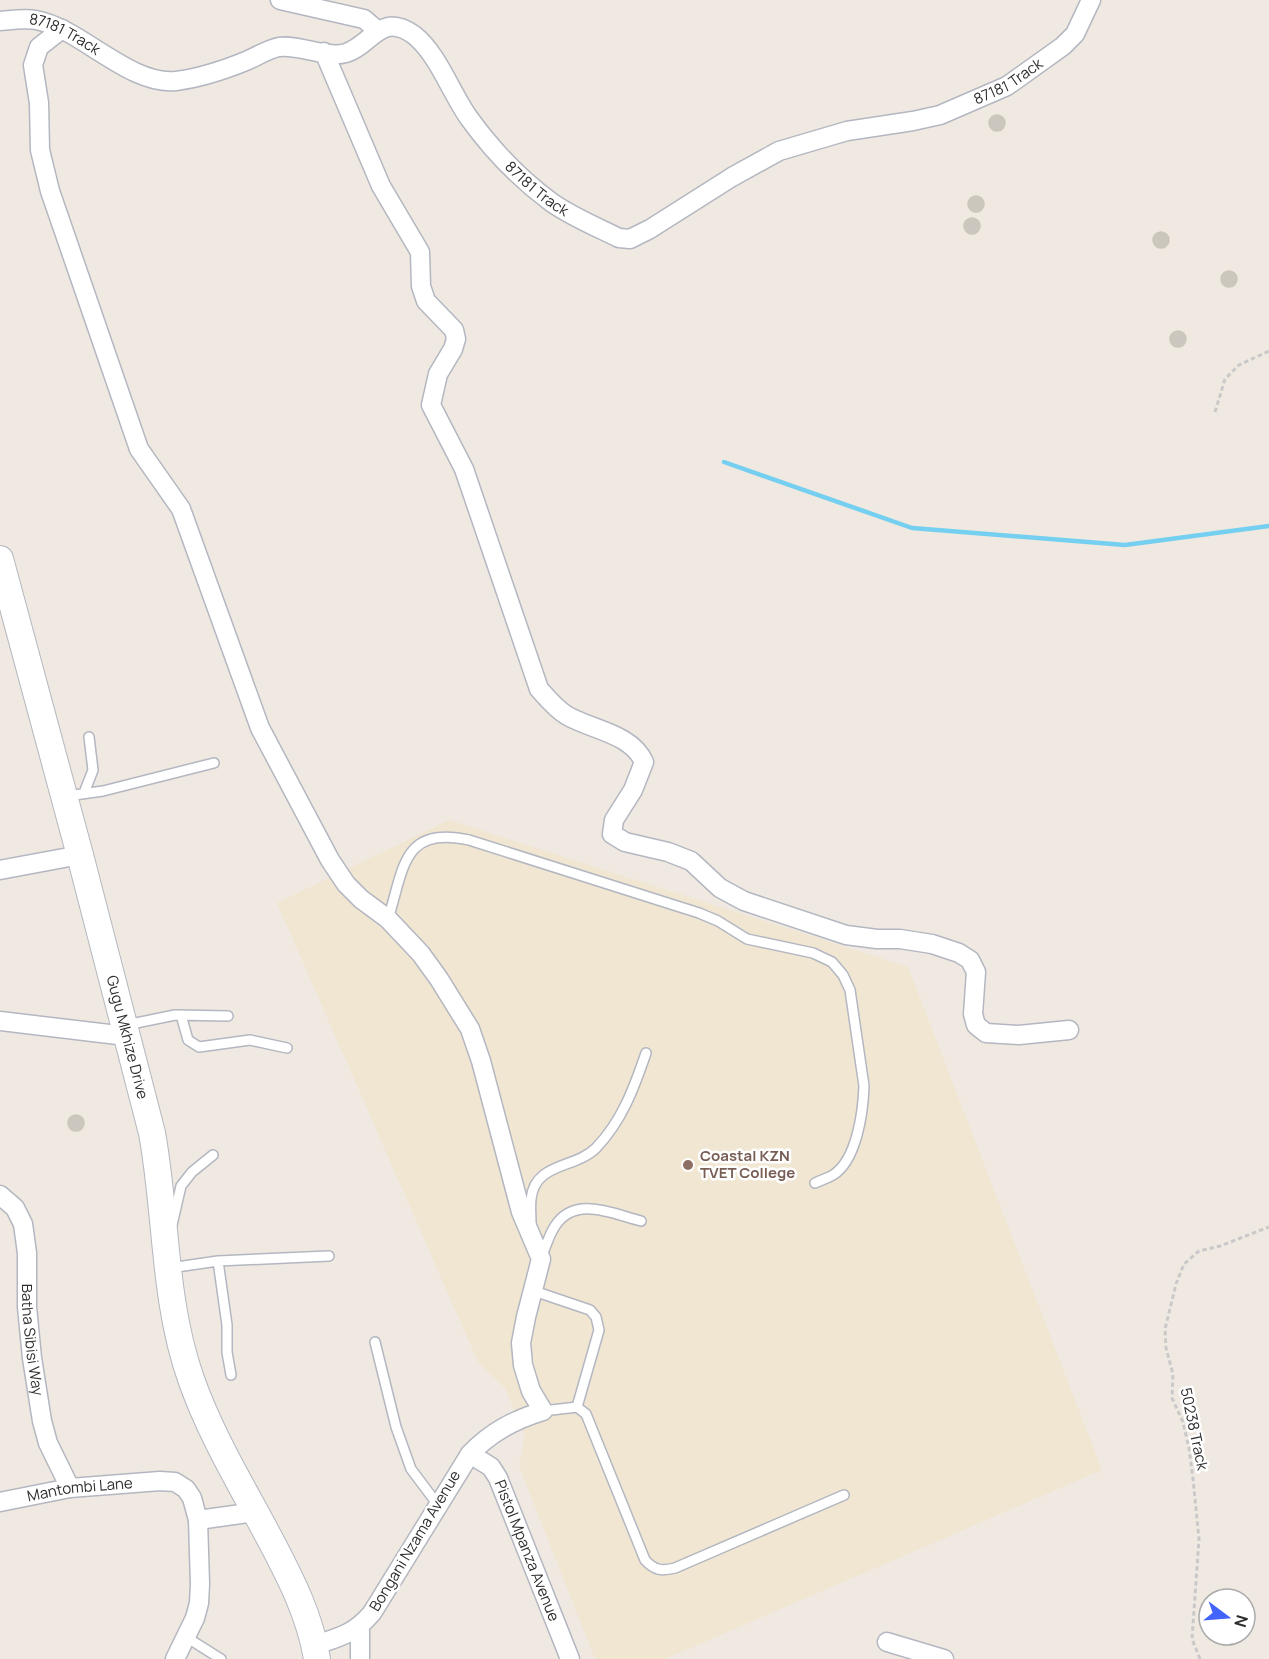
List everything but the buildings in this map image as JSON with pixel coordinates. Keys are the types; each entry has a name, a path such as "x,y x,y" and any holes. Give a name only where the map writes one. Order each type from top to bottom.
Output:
{"street":[{"path":"280,0 364,19 376,30"},
{"name":"87181 Track","path":"0,21 36,20 62,29 129,69 154,79 174,81 228,69 280,47 337,55 358,47 376,30 389,27 403,29 415,36 433,58 468,116 489,143 530,185 552,203 582,220 619,238 630,240 779,151 847,131 940,115 1007,86 1064,46 1075,34 1091,0"},
{"path":"62,29 39,47 33,65 39,103 42,158 50,191 139,449 181,508 261,728 330,860 346,884 361,899 388,919 428,963 470,1029 482,1061 521,1212 541,1258 534,1291 525,1317 521,1343 523,1365 531,1391 543,1411"},
{"path":"324,52 381,186 420,252 421,286 426,301 454,330 456,339 453,349 438,374 431,405 464,469 539,689 567,716 635,747 644,762 633,790 614,819 612,834 625,842 668,852 691,861 720,888 744,901 846,935 933,944 959,953 970,960 976,972 973,1014 976,1025 986,1032 1019,1035 1069,1030"},
{"name":"Gugu Mkhize Drive","path":"0,559 74,795 80,855 152,1133 159,1172 168,1268 180,1344 191,1380 210,1426 292,1580 304,1609 316,1652"},
{"path":"0,870 80,855"},
{"path":"0,1021 124,1030"},
{"name":"Batha Sibisi Way","path":"0,1195 15,1208 24,1224 27,1253 27,1307 42,1421 48,1443 70,1488"},
{"name":"Bongani Nzama Avenue","path":"316,1652 360,1628 384,1596 470,1454 484,1439 526,1416 543,1411"},
{"name":"Pistol Mpanza Avenue","path":"470,1454 492,1467 498,1478 570,1659"},
{"name":"Mantombi Lane","path":"0,1502 70,1488 160,1481 175,1482 186,1489 192,1498 198,1520"},
{"path":"175,1659 199,1603 198,1520 256,1512"},
{"name":"Bongani Nzama Avenue","path":"360,1628 360,1659"},
{"path":"886,1642 944,1659"}],"lane":[{"path":"74,795 93,770 89,737"},
{"path":"74,795 131,784 214,763"},
{"path":"388,919 408,855 418,843 434,837 451,836 688,909 718,921 747,939 813,953 832,962 843,975 850,990 864,1099 854,1146 844,1164 834,1175 815,1183"},
{"path":"124,1030 181,1015 228,1017"},
{"path":"181,1015 188,1040 200,1047 250,1040 287,1048"},
{"path":"530,1234 531,1198 537,1182 549,1170 579,1161 595,1150 612,1130 632,1095 646,1053"},
{"path":"165,1237 171,1231 181,1186 192,1172 213,1155"},
{"path":"541,1258 554,1227 563,1216 574,1209 589,1208 641,1221"},
{"path":"168,1268 218,1261 329,1256"},
{"path":"218,1261 231,1375"},
{"path":"534,1291 590,1310 596,1317 599,1330 577,1407"},
{"path":"375,1342 396,1427 411,1469 438,1505"},
{"path":"543,1411 577,1407 586,1414 645,1560 651,1567 661,1571 675,1568 844,1496"},
{"path":"186,1637 209,1656 221,1659"}],"path":[{"path":"1215,412 1225,379 1239,365 1269,351"},
{"name":"50238 Track","path":"1200,1659 1192,1639 1199,1539 1189,1448 1183,1422 1172,1398 1173,1374 1166,1348 1165,1329 1176,1284 1184,1264 1199,1251 1220,1246 1269,1227"}],"shaded area":[{"name":"Coastal KZN TVET College","path":"449,820 908,967 1102,1470 665,1659 595,1659 519,1466 525,1435 505,1388 478,1362 277,903"}],"waterway":[{"path":"724,462 912,528 1125,545 1269,526"}],"place":[{"name":"Coastal KZN TVET College","path":"688,1165"}]}
